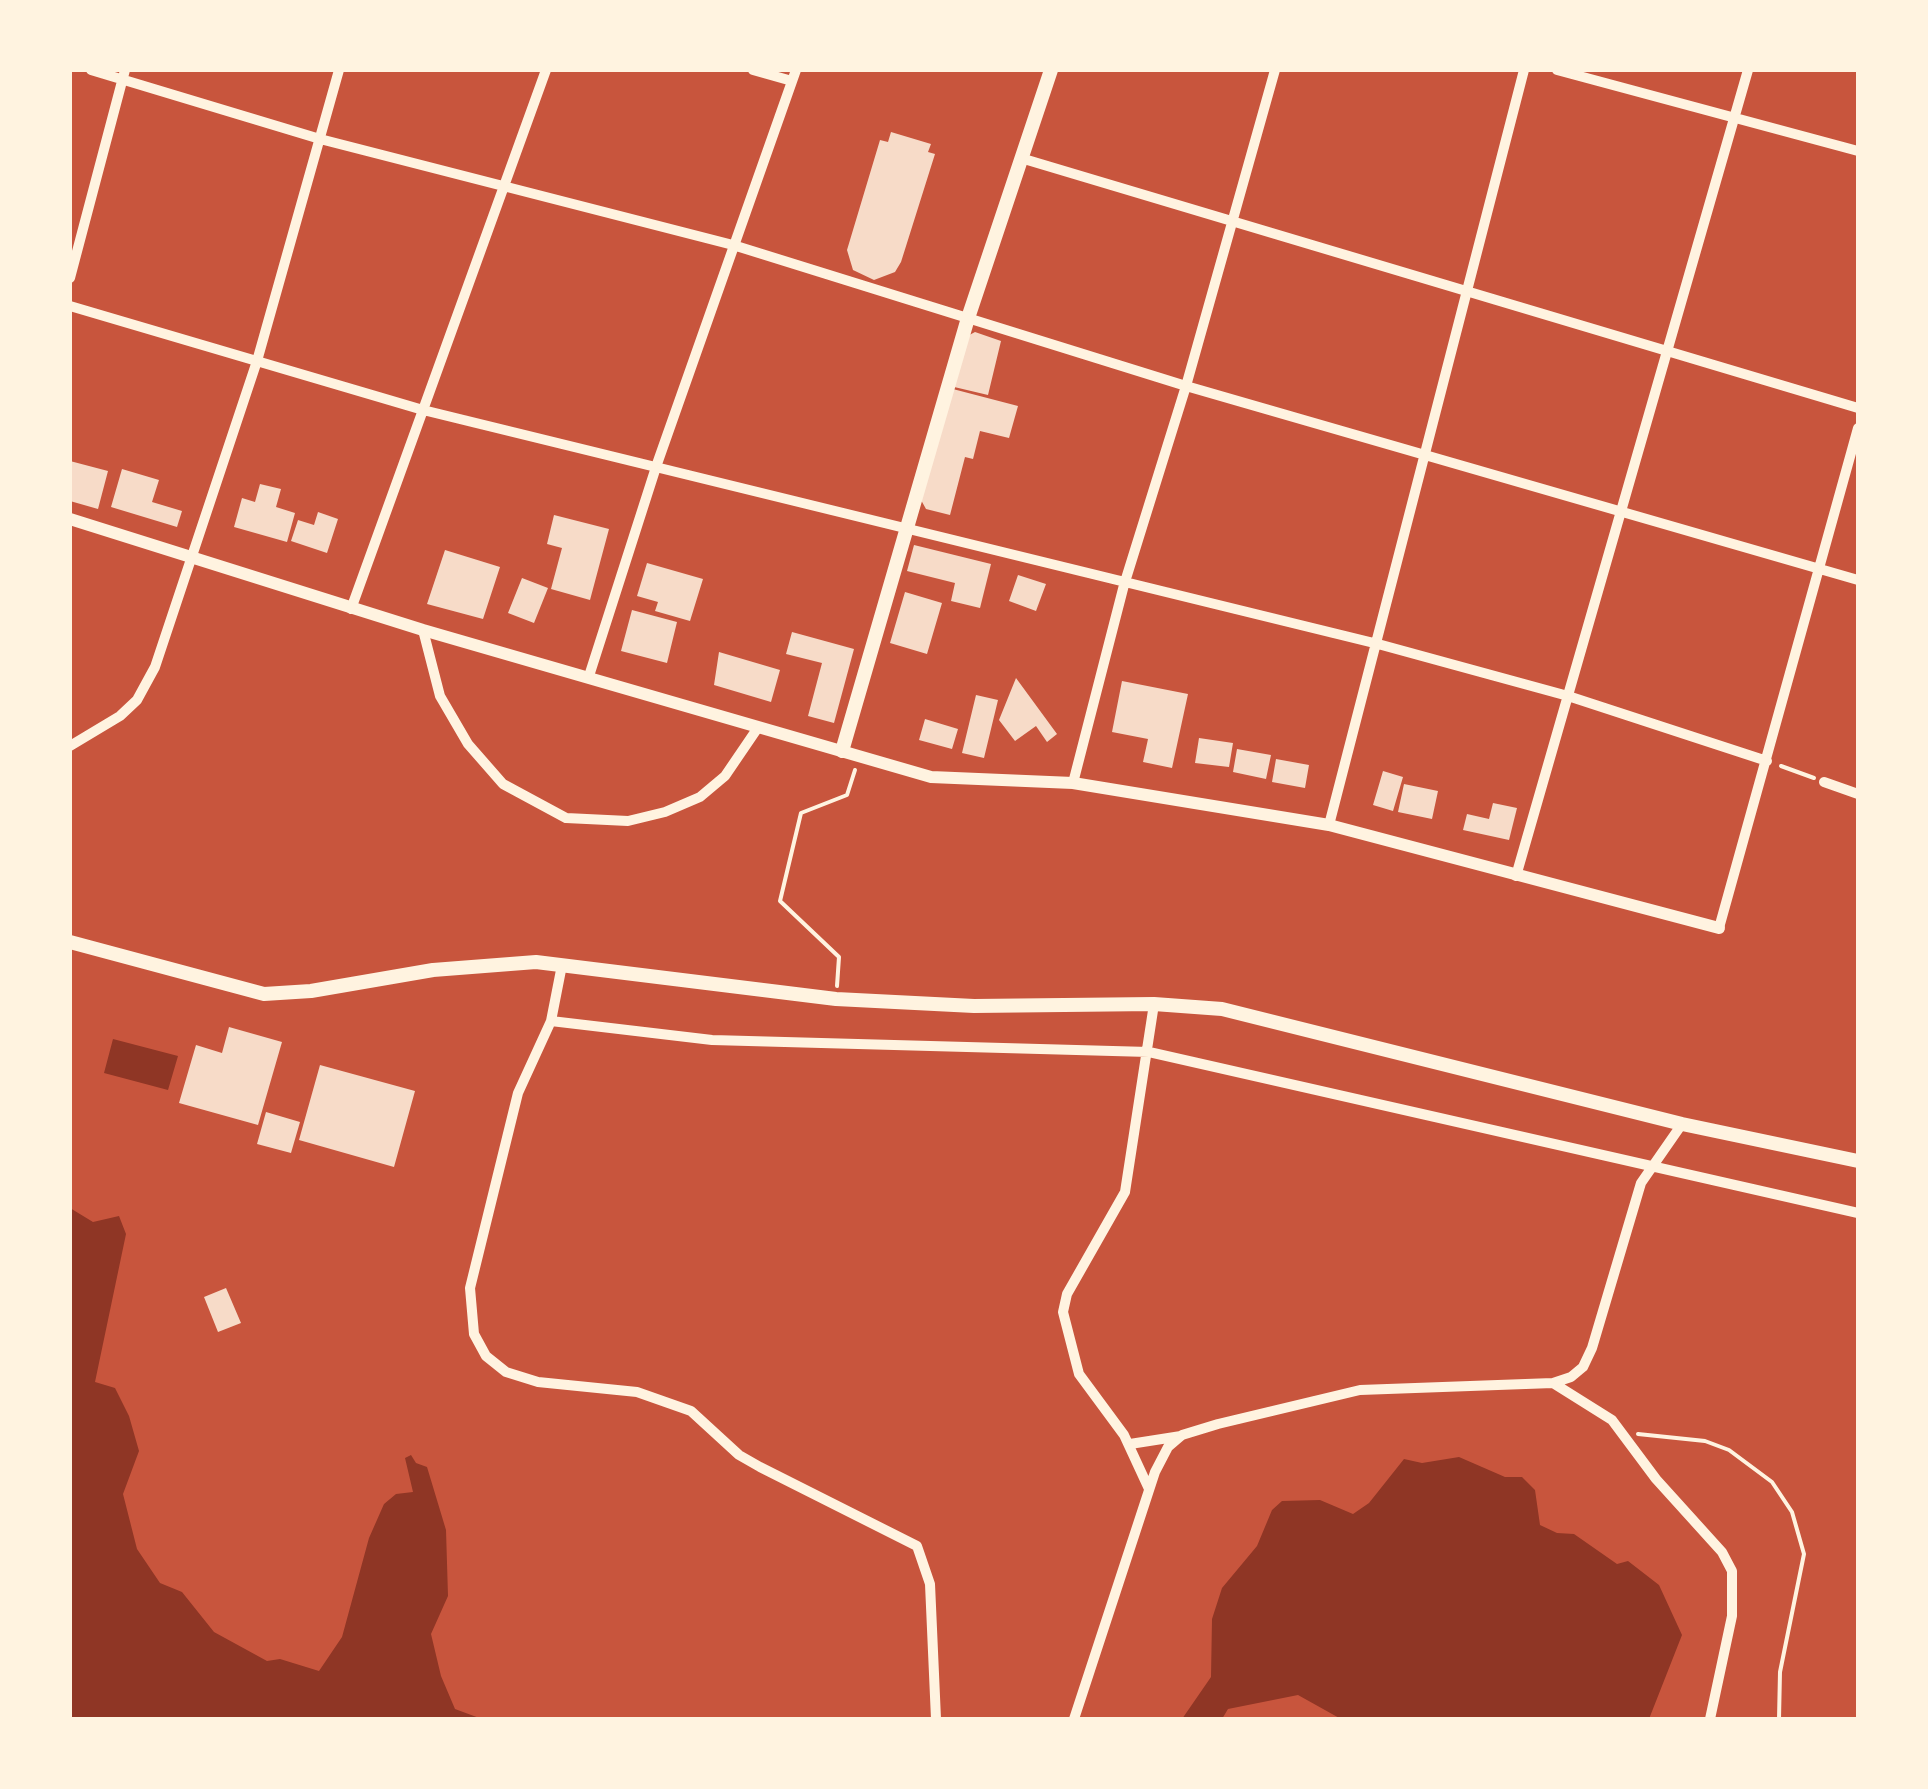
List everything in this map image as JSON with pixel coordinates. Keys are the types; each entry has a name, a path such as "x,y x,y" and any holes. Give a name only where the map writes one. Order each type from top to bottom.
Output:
{"main road":[{"path":"842,751 968,318 1051,70"},
{"path":"70,942 264,994 312,991 483,964 562,965 788,995 974,1006 1154,1004 1222,1008 1682,1124 1858,1161"}],"street":[{"path":"92,70 124,75 320,139 733,245 1186,386 1858,580"},
{"path":"70,746 90,736 137,700 156,668 256,361 339,70"},
{"path":"351,609 546,70"},
{"path":"589,676 657,464 794,76 753,70"},
{"path":"1073,783 1124,585 1186,386 1276,70"},
{"path":"1329,825 1524,70"},
{"path":"1557,70 1858,151"},
{"path":"1516,876 1748,70"},
{"path":"70,278 124,75"},
{"path":"1024,159 1858,408"},
{"path":"70,306 423,410 657,464 905,525 1124,585 1378,644 1568,696 1768,761"},
{"path":"70,519 351,609 589,676 757,729 950,780 1073,783 1329,825 1719,928 1822,569 1858,428"},
{"path":"423,630 440,696 468,744 503,784 566,818 628,820 665,812 700,796 725,776 757,729"},
{"path":"1824,782 1858,794"},
{"path":"562,965 552,1021 518,1093 470,1288 474,1334 486,1356 506,1372 538,1382 637,1392 691,1411 739,1455 916,1546 930,1584 936,1719"},
{"path":"1149,1490 1130,1444 1079,1374 1063,1312 1067,1294 1124,1192 1154,1004"},
{"path":"552,1021 712,1040 1149,1052 1656,1164 1858,1213"},
{"path":"1130,1444 1182,1436 1360,1390 1553,1383 1583,1367 1641,1182 1682,1124"},
{"path":"1553,1383 1585,1401 1623,1432 1656,1480 1722,1552 1732,1571 1732,1616 1710,1719"},
{"path":"1074,1719 1149,1490 1168,1447 1182,1436"}],"path":[{"path":"836,998 839,958 780,901 802,814 847,795 859,756"},
{"path":"1768,761 1824,782"},
{"path":"1623,1432 1705,1442 1729,1450 1772,1482 1792,1512 1804,1554 1780,1672 1779,1719"}],"shaded area":[{"path":"113,1039 178,1056 168,1090 104,1073"},
{"path":"70,1208 93,1222 119,1216 126,1234 95,1382 115,1388 129,1416 139,1451 123,1494 137,1549 160,1583 182,1592 214,1632 267,1661 280,1659 319,1671 342,1637 369,1538 384,1504 396,1494 413,1492 405,1458 411,1455 416,1463 427,1467 446,1530 448,1596 431,1634 441,1676 455,1709 482,1719 70,1719"},
{"path":"1459,1457 1505,1477 1522,1477 1535,1490 1540,1525 1557,1533 1574,1534 1617,1564 1628,1561 1659,1585 1682,1635 1649,1719 1341,1719 1298,1695 1228,1709 1222,1719 1182,1719 1211,1677 1212,1619 1222,1588 1257,1546 1272,1510 1282,1501 1320,1500 1353,1514 1369,1503 1404,1459 1422,1463"}],"building":[{"path":"891,132 931,144 928,152 935,154 901,262 895,272 874,280 853,270 847,250 880,140 888,142"},
{"path":"975,332 1001,341 988,395 950,386 962,339"},
{"path":"949,388 1018,406 1009,438 980,431 973,459 965,457 950,515 926,509 921,500"},
{"path":"70,461 108,471 98,509 70,501"},
{"path":"122,469 159,480 152,502 182,511 177,527 111,507"},
{"path":"260,484 281,489 276,507 295,513 287,542 234,527 242,498 255,502"},
{"path":"318,512 338,519 327,553 291,541 298,520 314,525"},
{"path":"554,515 609,529 590,600 551,589 562,548 547,544"},
{"path":"914,545 991,564 980,608 951,601 955,583 907,571"},
{"path":"445,550 500,567 483,619 427,604"},
{"path":"647,563 703,579 690,621 655,611 658,602 637,596"},
{"path":"1018,575 1046,584 1036,611 1009,601"},
{"path":"522,578 548,588 534,623 508,613"},
{"path":"905,592 942,603 927,654 890,643"},
{"path":"632,610 677,622 667,663 621,651"},
{"path":"792,632 854,649 834,723 808,716 822,663 786,654"},
{"path":"719,652 780,670 771,702 714,685"},
{"path":"1016,678 1057,734 1047,742 1036,726 1015,741 999,720"},
{"path":"1122,681 1188,694 1172,768 1143,762 1148,739 1112,732"},
{"path":"976,695 998,700 984,758 962,753"},
{"path":"925,719 958,729 952,749 919,740"},
{"path":"1199,738 1233,743 1229,767 1195,763"},
{"path":"1237,749 1271,755 1266,779 1233,772"},
{"path":"1276,759 1309,765 1305,788 1272,782"},
{"path":"1383,771 1403,777 1393,811 1373,805"},
{"path":"1404,784 1438,791 1432,819 1398,812"},
{"path":"1493,803 1517,808 1509,840 1463,830 1467,814 1489,819"},
{"path":"229,1027 282,1042 258,1125 179,1103 196,1045 222,1053"},
{"path":"320,1065 415,1091 394,1167 299,1140"},
{"path":"266,1112 300,1122 291,1153 257,1144"},
{"path":"226,1288 241,1323 218,1332 204,1297"}]}
